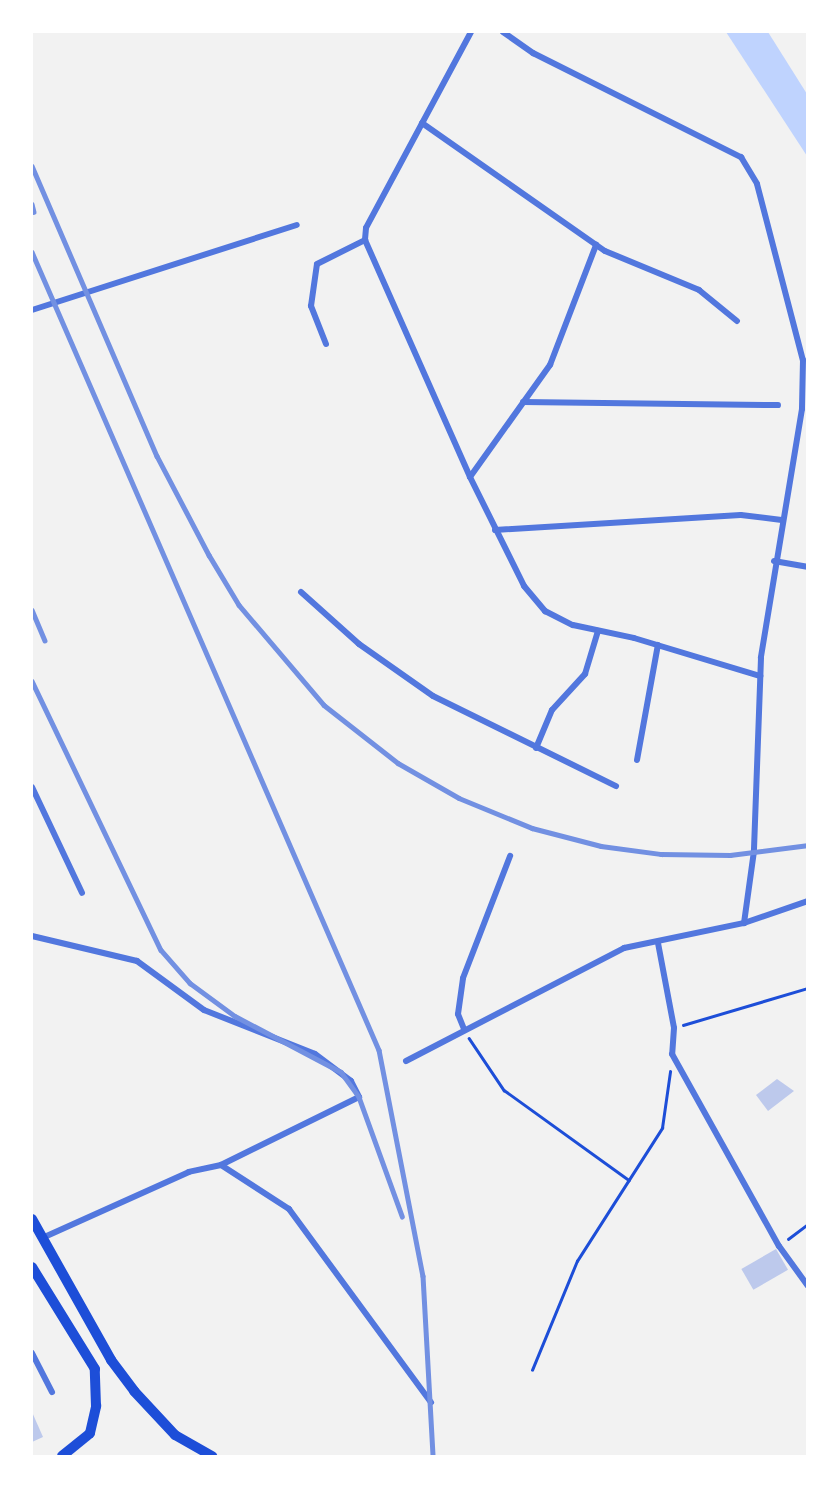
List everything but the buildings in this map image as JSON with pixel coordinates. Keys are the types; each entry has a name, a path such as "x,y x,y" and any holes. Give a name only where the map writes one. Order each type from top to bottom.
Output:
{"main road":[{"path":"32,1219 134,1391 175,1435 212,1457"},
{"path":"32,1267 95,1369 96,1406 90,1433 62,1457"}],"street":[{"path":"471,32 366,228 365,240 470,477 524,586 545,611 573,625 658,645 760,676"},
{"path":"503,32 533,52 741,157 757,184 803,360 802,410 774,561 760,676 754,851 744,923"},
{"path":"422,123 596,245 699,290 737,321"},
{"path":"32,310 297,225"},
{"path":"326,344 311,306 317,264 365,240"},
{"path":"470,477 550,365 596,245"},
{"path":"523,402 778,405"},
{"path":"495,530 741,515 782,520"},
{"path":"774,561 807,568"},
{"path":"301,592 359,645 433,696 616,786"},
{"path":"536,748 552,710 585,674 598,631"},
{"path":"637,760 658,645"},
{"path":"32,790 82,893"},
{"path":"464,1029 458,1014 463,978 510,856"},
{"path":"406,1061 624,948 744,923 807,901"},
{"path":"32,936 137,961 205,1010 315,1054 351,1081 359,1097 221,1165 189,1172 42,1238"},
{"path":"658,943 674,1028 672,1054 779,1246 807,1286"},
{"path":"221,1165 289,1209 431,1402"},
{"path":"32,1353 52,1392"}],"path":[{"path":"674,1028 807,988"},
{"path":"464,1029 504,1090 629,1180"},
{"path":"532,1370 577,1261 662,1128 672,1054"},
{"path":"779,1246 807,1224"}],"water":[{"path":"726,32 768,32 807,94 807,156"}],"railway":[{"path":"32,166 157,456 209,555 239,605 324,705 398,763 459,798 532,828 601,846 661,854 730,855 808,845"},
{"path":"32,204 34,212"},
{"path":"32,252 379,1050 423,1276 433,1456"},
{"path":"32,610 45,640"},
{"path":"32,681 161,950 190,983 235,1016 341,1072 359,1097 402,1216"}]}
